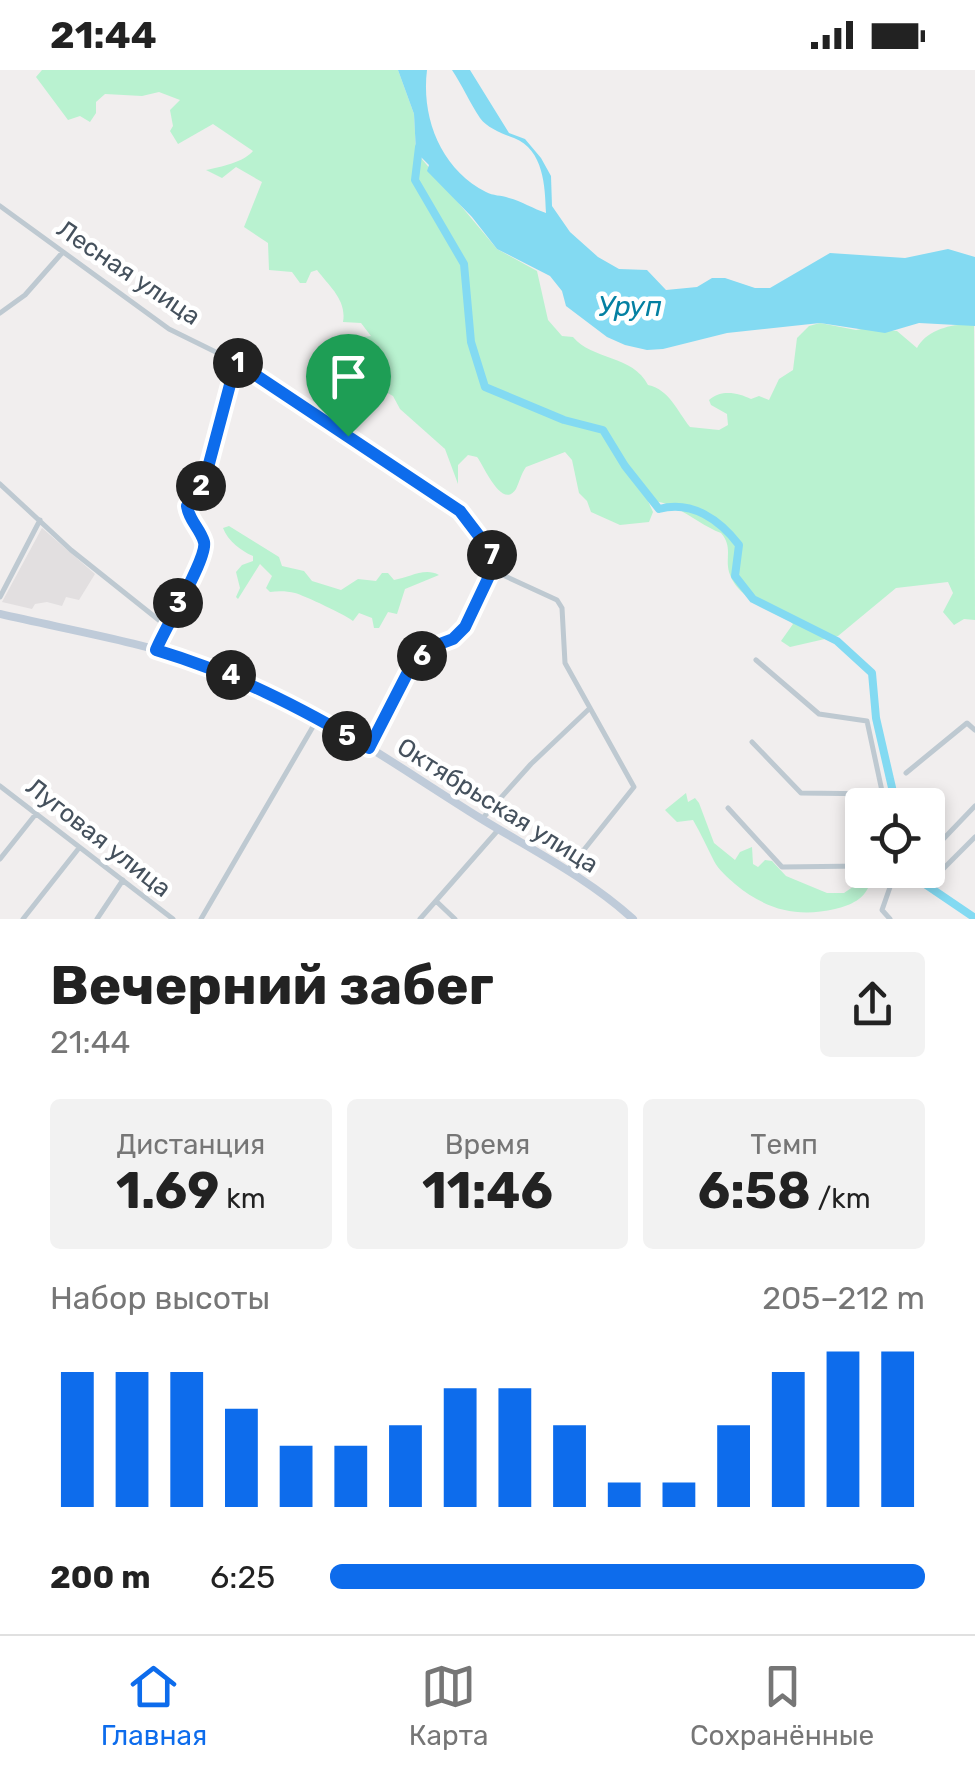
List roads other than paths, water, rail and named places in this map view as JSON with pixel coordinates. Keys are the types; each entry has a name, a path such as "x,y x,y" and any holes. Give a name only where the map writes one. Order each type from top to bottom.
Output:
{"street":[{"name":"Лесная улица","path":"0,206 169,329 236,362 460,511 492,553 492,570"},
{"path":"0,313 25,295 62,253"},
{"path":"156,650 203,558 204,542 189,520 187,506 206,475 236,362"},
{"path":"0,484 71,550 166,625"},
{"path":"0,597 41,519"},
{"path":"369,748 408,672 429,648 459,635 492,570 557,600 562,608 564,663 634,787 567,871"},
{"name":"Октябрьская улица","path":"0,614 156,650 249,682 369,748 567,871 633,919"},
{"path":"756,660 819,714 867,720 881,788"},
{"path":"482,819 531,764 590,708"},
{"path":"201,919 318,718"},
{"path":"906,774 967,723 975,730"},
{"path":"752,742 801,793 845,794"},
{"name":"Луговая улица","path":"0,786 164,916 173,919"},
{"path":"945,837 975,806"},
{"path":"728,808 782,868 845,866"},
{"path":"0,860 36,814"},
{"path":"420,919 499,830"},
{"path":"945,867 975,837"},
{"path":"23,919 79,848"},
{"path":"97,919 123,880"},
{"path":"889,888 882,910 890,919"},
{"path":"436,901 455,919"}],"water":[{"name":"Уруп","path":"398,70 427,70 431,124 457,170 486,192 546,213 541,170 532,151 483,122 452,70 470,70 509,133 525,139 541,158 551,176 552,206 570,232 598,257 619,269 647,270 666,290 697,287 712,278 770,288 830,253 905,258 948,249 975,257 975,326 919,323 885,333 820,323 727,333 663,349 625,345 607,337 566,306 562,291 550,276 497,249 427,171 429,165 416,152 414,114"}],"waterway":[{"path":"419,147 415,180 464,264 471,342 485,387 564,420 603,430 659,509 683,507 704,514 739,545 735,576 753,599 837,641 872,673 876,718 892,788"},
{"path":"931,888 975,918"}]}
